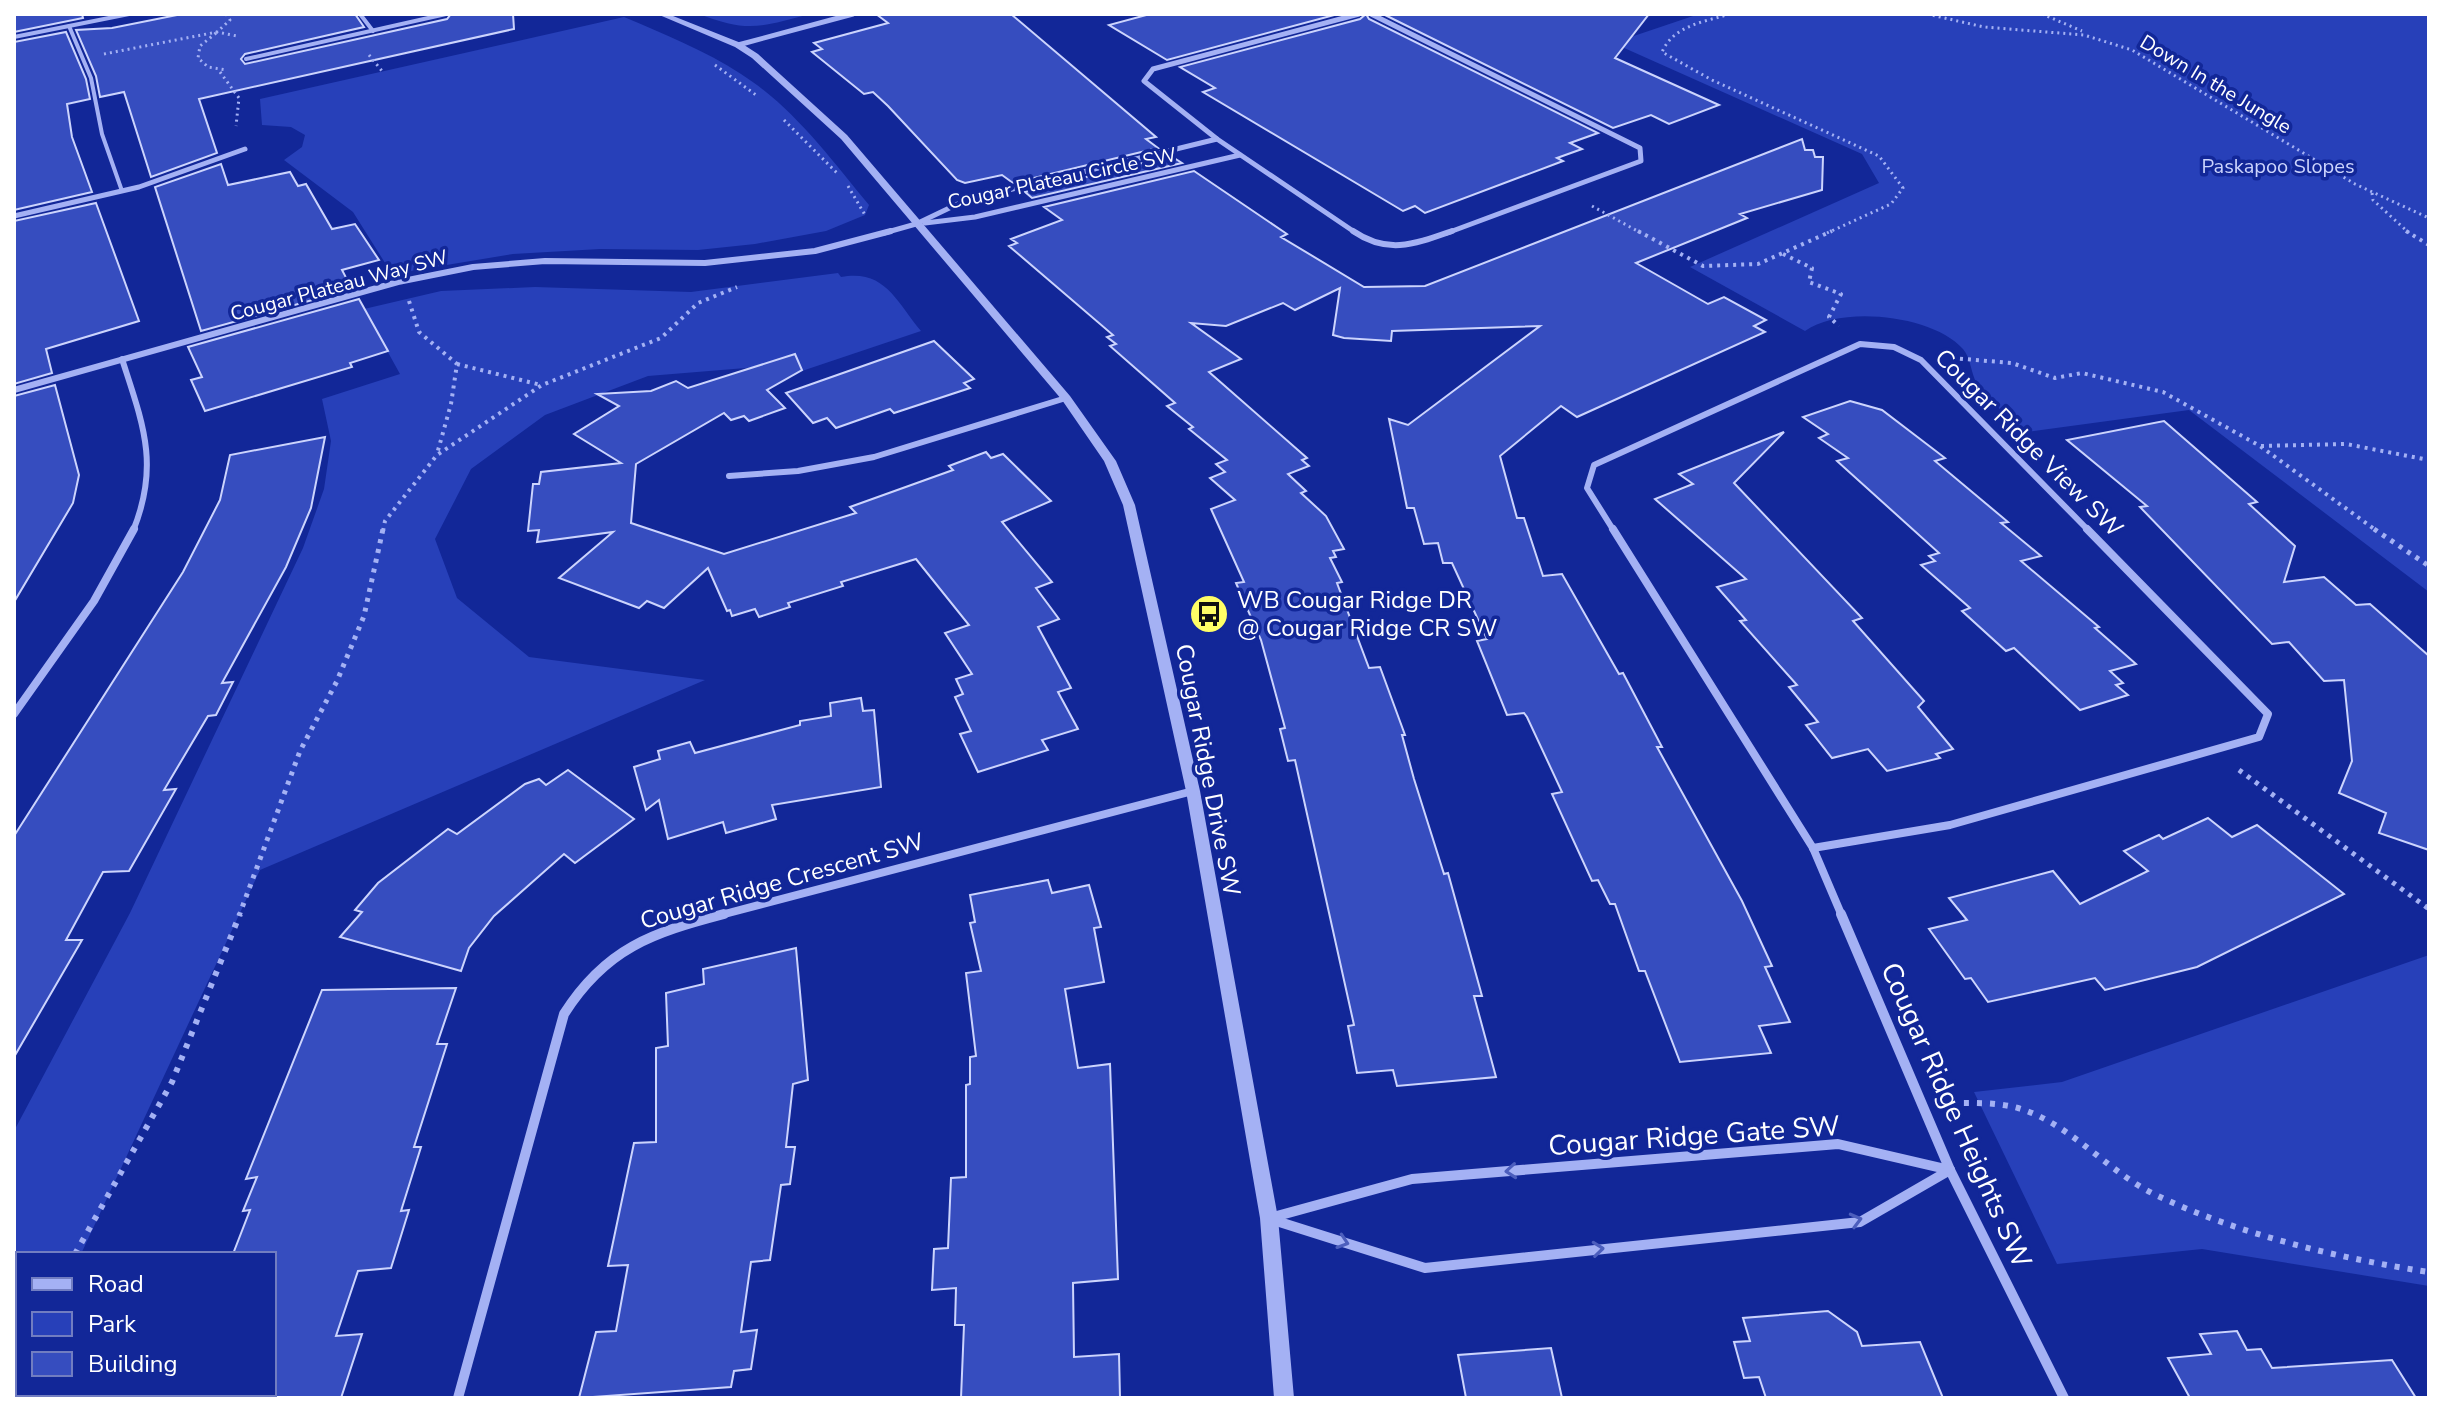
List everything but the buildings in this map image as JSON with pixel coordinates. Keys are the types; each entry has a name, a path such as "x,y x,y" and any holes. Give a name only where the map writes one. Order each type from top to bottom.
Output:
{"street":[{"name":"Cougar Ridge Drive SW","path":"661,14 738,45 821,113 1066,398 1110,461 1129,505 1193,791 1269,1218 1284,1398"},
{"path":"738,45 853,14"},
{"name":"Cougar Plateau Circle SW","path":"1359,14 1153,69 1144,81 1217,139 1371,243 1405,248 1641,161 1640,148 1371,14"},
{"name":"Cougar Plateau Circle SW","path":"916,224 964,201 1217,139"},
{"path":"14,216 122,191 189,171 245,149"},
{"name":"Cougar Plateau Circle SW","path":"916,224 975,217 1240,155"},
{"name":"Cougar Plateau Way SW","path":"14,390 398,282 473,267 545,261 705,263 756,260 815,251 916,224"},
{"path":"1813,848 1587,488 1594,465 1860,344"},
{"name":"Cougar Ridge View SW","path":"1813,848 1950,825 2259,737 2268,714 1921,360 1894,347 1860,344"},
{"path":"14,714 99,589 135,529 149,480 145,431 122,359"},
{"path":"729,476 798,471 874,457 1066,398"},
{"name":"Cougar Ridge Crescent SW","path":"458,1398 564,1014 582,984 611,956 652,934 1193,791"},
{"name":"Cougar Ridge Heights SW","path":"1813,848 1950,1170 2064,1398"},
{"name":"Cougar Ridge Gate SW","path":"1269,1218 1412,1179 1838,1144 1950,1170"},
{"path":"1269,1218 1425,1268 1860,1222 1950,1170"}],"lane":[{"path":"14,37 129,14"},
{"path":"360,14 373,31"},
{"path":"246,59 446,14"},
{"path":"69,26 91,78 102,134 122,191"}],"path":[{"path":"1563,190 1703,266 1758,264 1891,204 1903,188 1879,156 1712,80 1662,52 1665,42 1676,31 1730,14"},
{"name":"Down In the Jungle","path":"1927,14 1976,28 2059,31 2101,38 2151,58 2372,193 2429,218"},
{"path":"2042,14 2101,38"},
{"path":"83,58 217,32 198,52 201,63 219,72 239,98 236,128 245,149"},
{"path":"219,72 251,64 246,59"},
{"path":"706,59 757,96"},
{"path":"775,113 846,181 865,215"},
{"path":"2372,193 2373,200 2409,233 2429,245"},
{"path":"1782,253 1812,268 1809,282 1841,294 1829,317 1860,344"},
{"path":"398,282 407,292 419,332 457,364 542,385"},
{"path":"76,1252 172,1082 226,953 300,751 337,681 364,616 385,521 437,455 542,385 650,344 661,338 698,303 742,286"},
{"path":"1966,357 2012,363 2055,378 2082,373 2163,392 2260,446 2332,501 2429,566"},
{"path":"437,455 451,404 457,364"},
{"path":"2260,446 2310,441 2347,444 2429,460"},
{"path":"2224,745 2241,773 2429,909"},
{"path":"1922,1105 1969,1102 2016,1105 2057,1123 2148,1191 2188,1209 2297,1243 2429,1272"}],"green space":[{"path":"699,14 810,14 742,26"},
{"name":"Paskapoo Slopes","path":"1699,14 2429,14 2429,592 2189,410 2026,432 1982,391 1963,349 1931,328 1863,316 1821,323 1805,331 1690,267 1879,183 1862,154 1613,43"},
{"path":"624,17 713,57 760,87 810,134 840,169 869,205 865,215 826,231 755,244 698,250 600,249 513,254 392,274 353,212 284,160 302,147 305,135 291,127 262,125 260,99"},
{"path":"838,273 841,277 869,278 888,290 921,331 790,375 781,365 648,376 545,415 471,469 435,539 457,598 529,657 705,680 260,870 82,1252 16,1252 14,1397 14,1131 130,913 303,548 324,489 331,441 322,399 400,374 364,309 441,291 535,287 691,292"},
{"path":"2429,955 2429,1286 2202,1249 2057,1264 1974,1092 2062,1082"}],"place":[{"name":"WB Cougar Ridge DR @ Cougar Ridge CR SW","path":"1209,614"}]}
